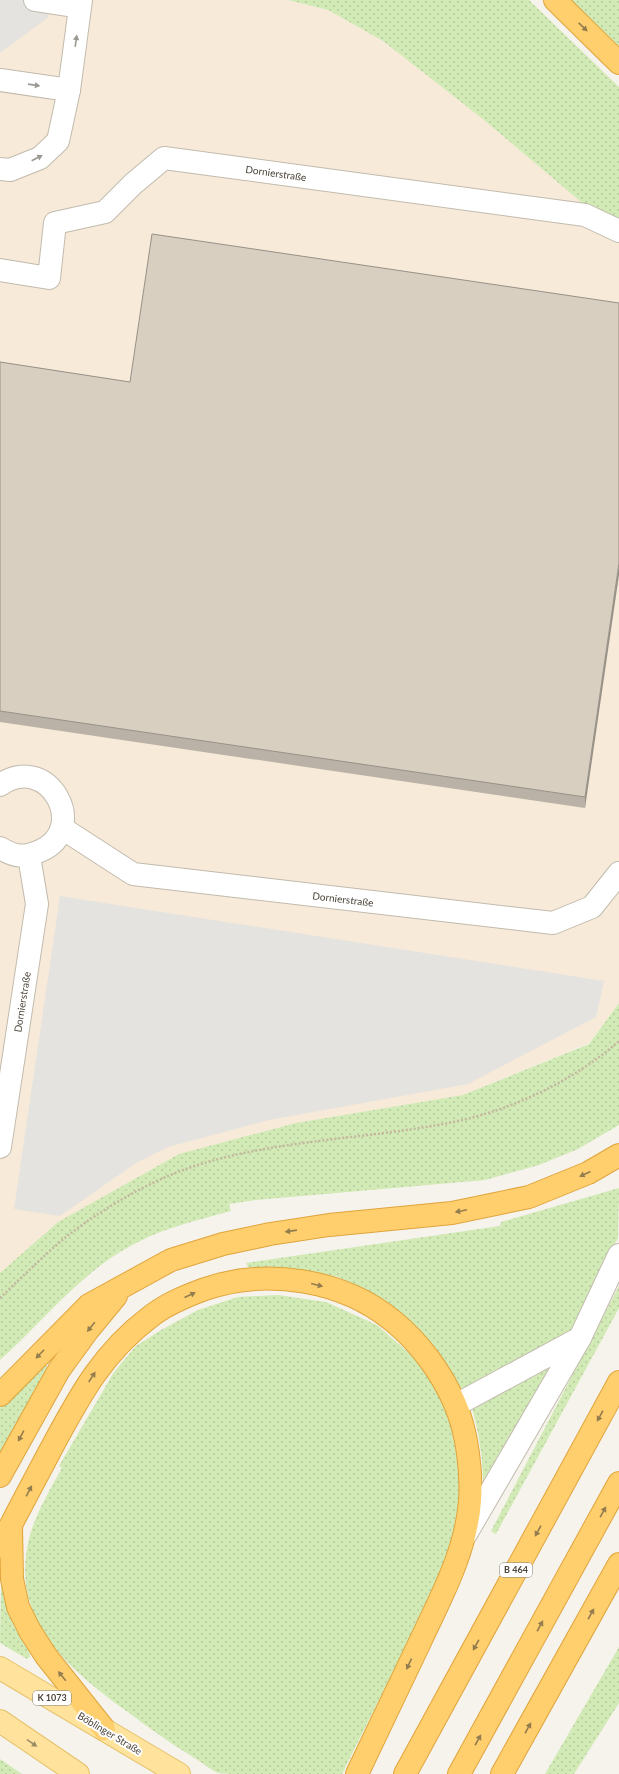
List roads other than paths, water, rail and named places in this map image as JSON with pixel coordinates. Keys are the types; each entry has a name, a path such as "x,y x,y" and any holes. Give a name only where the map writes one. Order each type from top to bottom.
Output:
{"highway":[{"path":"555,0 619,63"},
{"path":"0,1395 89,1305 171,1260 223,1244 270,1234 329,1225 452,1213 529,1197 588,1173 619,1155"},
{"path":"0,1546 82,1392 99,1366 128,1334 153,1314 194,1293 215,1286 244,1280 280,1279 303,1281 350,1296 373,1307 393,1321 416,1344 438,1372 456,1405 464,1433 470,1469 470,1500 466,1534 452,1573 357,1774"},
{"path":"0,1476 39,1403 59,1370 88,1330 124,1286"},
{"name":"B 464","path":"405,1774 619,1382"},
{"path":"459,1774 619,1482"},
{"path":"11,1525 12,1579 18,1607 30,1631 46,1656 104,1729"},
{"path":"502,1774 619,1564"}],"main road":[{"name":"Böblinger Straße","path":"0,1668 179,1774"},
{"path":"0,1721 78,1774"}],"lane":[{"path":"0,169 10,170 40,158 58,141 69,90 81,3 35,0"},
{"path":"0,80 69,90"},
{"name":"Dornierstraße","path":"0,270 49,278 55,223 105,212 133,184 164,158 585,215 619,230"},
{"path":"0,785 10,778 32,777 51,787 62,806 62,828 49,847 29,856 11,854 0,848"},
{"name":"Dornierstraße","path":"62,828 133,874 553,923 592,907 619,873"},
{"name":"Dornierstraße","path":"0,1147 37,904 29,856"},
{"path":"466,1534 580,1338 619,1255"},
{"path":"456,1405 580,1338"}]}
